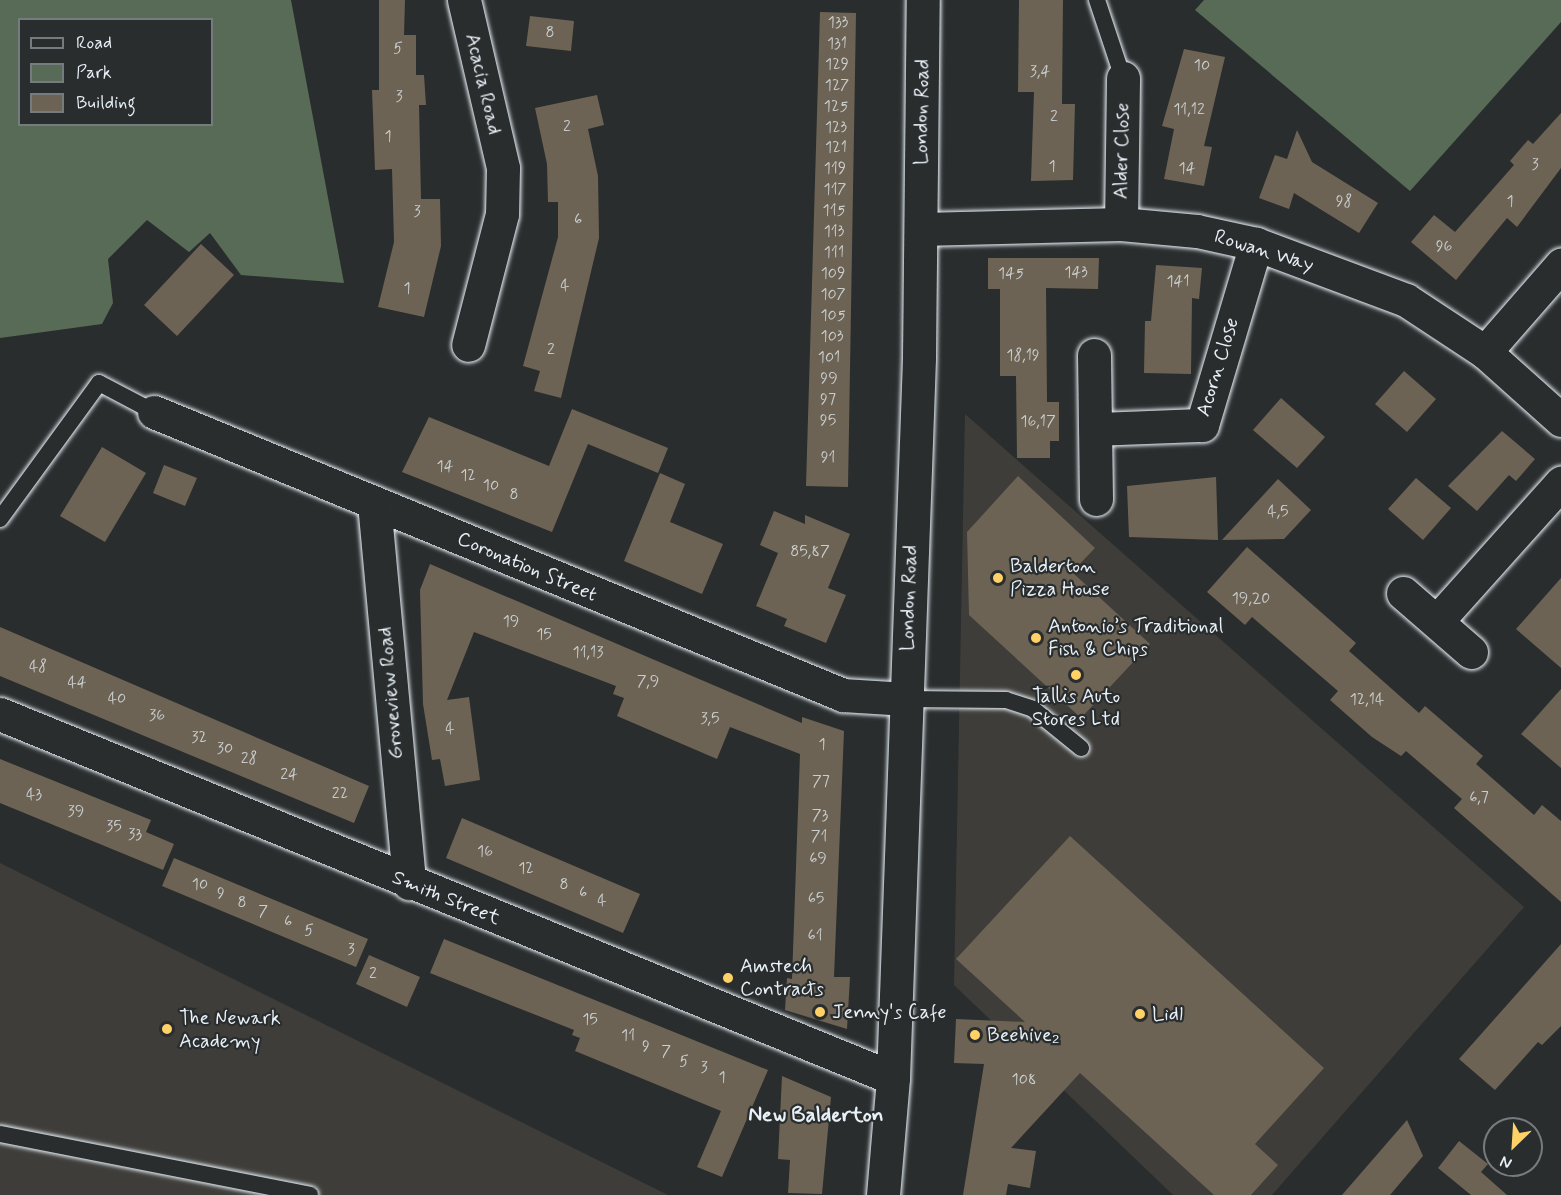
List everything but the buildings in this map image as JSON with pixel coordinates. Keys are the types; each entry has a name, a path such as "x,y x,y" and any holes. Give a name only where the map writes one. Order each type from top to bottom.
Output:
{"street":[{"name":"Acacia Road","path":"464,0 503,168 502,214 468,345"},
{"name":"London Road","path":"883,1195 893,1078 906,699 921,229 923,0"},
{"name":"Alder Close","path":"1121,224 1123,78"},
{"name":"Rowan Way","path":"921,229 1121,224 1197,231 1256,244 1406,300 1485,352 1561,420"},
{"name":"Acorn Close","path":"1096,429 1202,425 1256,244"},
{"path":"1485,352 1561,265"},
{"path":"1094,355 1096,499"},
{"name":"Coronation Street","path":"154,412 843,695 906,699"},
{"path":"1437,621 1561,483"},
{"name":"Groveview Road","path":"374,503 409,883"},
{"path":"1403,593 1471,652"},
{"name":"Smith Street","path":"0,714 409,883 893,1078"}],"lane":[{"path":"1097,0 1123,78"},
{"path":"0,519 99,383 154,412"},
{"path":"906,699 1006,700 1032,709 1081,748"},
{"path":"0,1134 310,1195"}],"shaded area":[{"path":"965,414 1524,907 1272,1195 1173,1195 954,985"},
{"name":"The Newark Academy","path":"0,863 668,1195 0,1195"}],"green space":[{"path":"0,0 291,0 344,283 241,275 210,233 189,252 147,220 108,259 113,303 102,324 0,338"},
{"path":"1204,0 1561,0 1561,22 1410,191 1195,10"}],"place":[{"name":"Balderton Pizza House","path":"998,578"},
{"name":"Antonio’s Traditional Fish & Chips","path":"1036,638"},
{"name":"Tallis Auto Stores Ltd","path":"1076,675"},
{"name":"Amstech Contracts","path":"728,978"},
{"name":"Jenny's Cafe","path":"820,1012"},
{"name":"Lidl","path":"1140,1014"},
{"name":"The Newark Academy","path":"167,1029"},
{"name":"Beehive₂","path":"975,1035"}],"district":[{"name":"New Balderton","path":"816,1115"}]}
